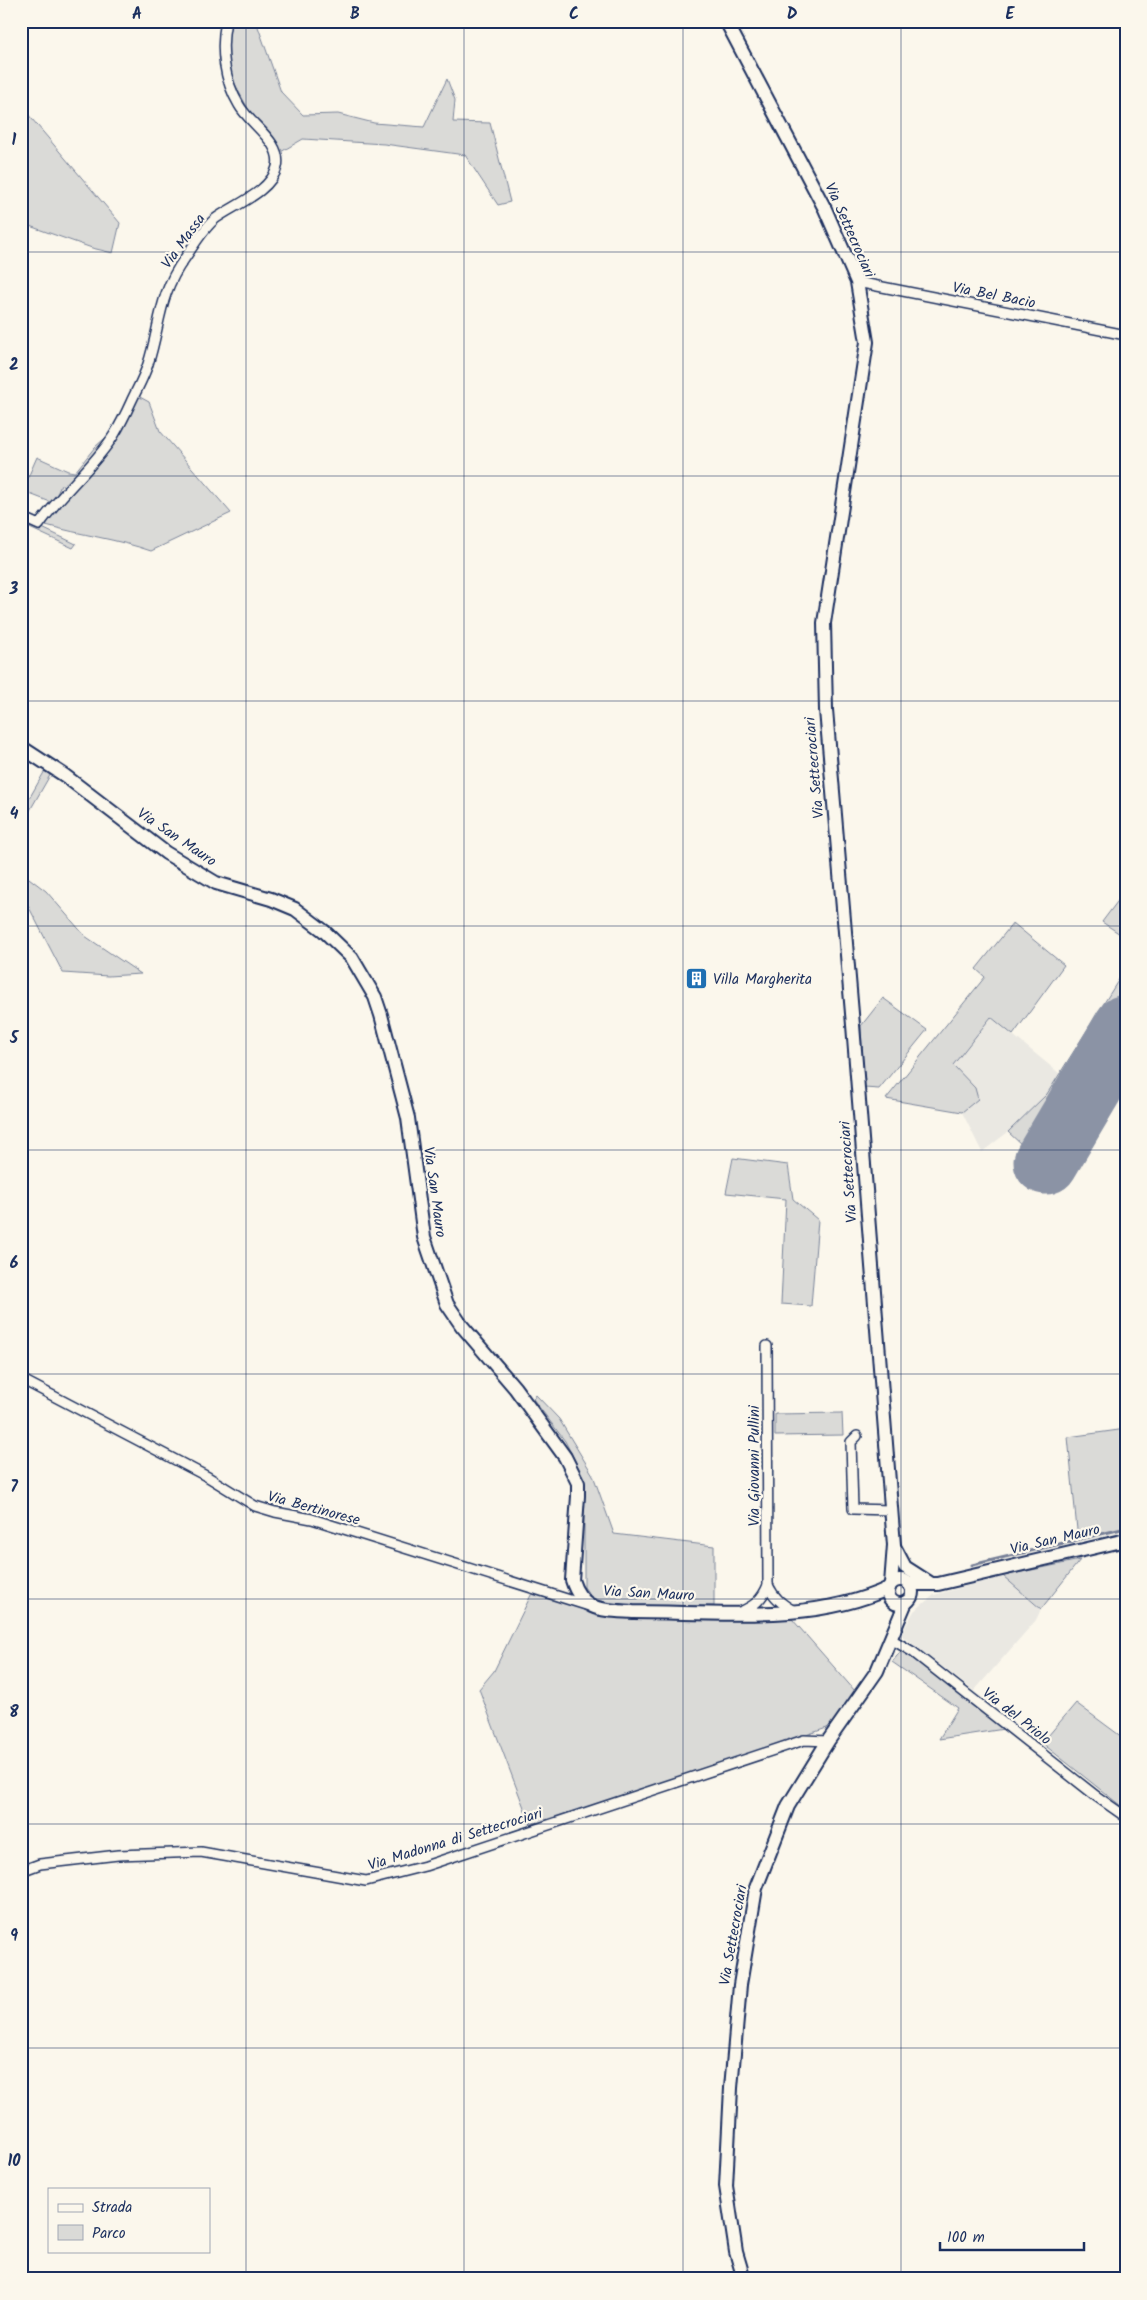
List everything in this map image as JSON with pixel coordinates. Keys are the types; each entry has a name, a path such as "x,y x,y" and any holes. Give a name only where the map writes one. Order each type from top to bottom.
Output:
{"main road":[{"name":"Via Settecrociari","path":"726,21 825,208 857,282 867,342 824,623 826,710 854,1025 899,1592 892,1634 877,1670 828,1741 788,1806 756,1888 740,1985 731,2088 726,2186 736,2252 744,2279"},
{"name":"Via San Mauro","path":"21,748 64,775 166,853 216,883 271,899 295,909 324,930 352,958 375,997 384,1024 408,1118 424,1237 437,1280 447,1304 515,1388 574,1472 578,1484 578,1496 572,1580 576,1592 582,1600 591,1606 633,1612 795,1612 899,1592 1126,1540"},
{"path":"894,1545 905,1567 918,1577 933,1584"}],"street":[{"name":"Via Massa","path":"21,517 39,525 114,435 148,364 159,314 176,270 214,220 260,191 270,181 278,167 278,154 272,144 238,105 230,86 223,58 222,38 226,21"},
{"name":"Via Bel Bacio","path":"857,282 1126,335"},
{"name":"Via Giovanni Pullini","path":"767,1346 769,1612"},
{"name":"Via Bertinorese","path":"21,1379 208,1477 255,1506 312,1519 591,1606"},
{"path":"857,1436 851,1442 853,1509 891,1510"},
{"path":"739,1612 755,1606 768,1595 795,1612"},
{"name":"Via del Priolo","path":"892,1634 1096,1796 1126,1817"},
{"name":"Via Madonna di Settecrociari","path":"21,1871 40,1864 118,1855 201,1852 366,1881 425,1866 804,1740 828,1741"}],"shaded area":[{"path":"991,1017 1060,1074 1047,1094 1008,1132 982,1152 962,1112 978,1099 953,1065"},
{"path":"1003,1576 1041,1609 1036,1620 974,1691 901,1635 914,1611 934,1595"}],"green space":[{"path":"229,21 256,21 281,92 303,115 338,114 374,123 424,127 447,79 455,100 453,122 490,123 510,202 498,205 465,155 384,144 303,139 279,153 248,108 231,75 226,39"},
{"path":"21,106 120,223 113,253 92,248 21,223 23,206 21,205"},
{"path":"129,395 132,395 112,435 66,488 61,485 53,503 22,491 37,457 68,471 75,472 95,447 112,432"},
{"path":"138,396 149,402 160,431 231,513 151,551 125,543 46,525 62,499"},
{"path":"21,518 76,544 73,548 21,524"},
{"path":"47,767 53,770 21,826 21,813"},
{"path":"21,872 46,891 85,936 141,974 108,976 63,973 21,892"},
{"path":"1126,890 1126,938 1102,922"},
{"path":"1013,923 1064,965 1013,1035 991,1017 953,1065 975,1088 978,1099 962,1112 886,1099 985,977 976,969"},
{"path":"1126,968 1126,1003 1036,1158 1008,1132 1047,1094"},
{"path":"883,998 927,1030 879,1089 864,1088 861,1026"},
{"path":"733,1158 788,1165 793,1199 818,1220 811,1306 781,1304 786,1199 726,1193"},
{"path":"536,1395 559,1419 593,1475 614,1534 714,1546 714,1606 615,1607 595,1602 584,1587 584,1479 565,1441 533,1399"},
{"path":"842,1413 843,1435 775,1436 775,1414"},
{"path":"1126,1429 1126,1528 1078,1540 1068,1437"},
{"path":"1080,1560 1041,1609 1003,1576"},
{"path":"533,1591 597,1613 792,1619 855,1691 833,1726 531,1826 479,1689 494,1671"},
{"path":"902,1650 1004,1729 939,1739 958,1708 892,1662"},
{"path":"1076,1703 1126,1740 1126,1810 1042,1743"}],"waterway":[{"path":"972,1565 1126,1528"}],"runway":[{"path":"1046,1162 1126,1027"}],"place":[{"name":"Villa Margherita","path":"697,979"}]}
